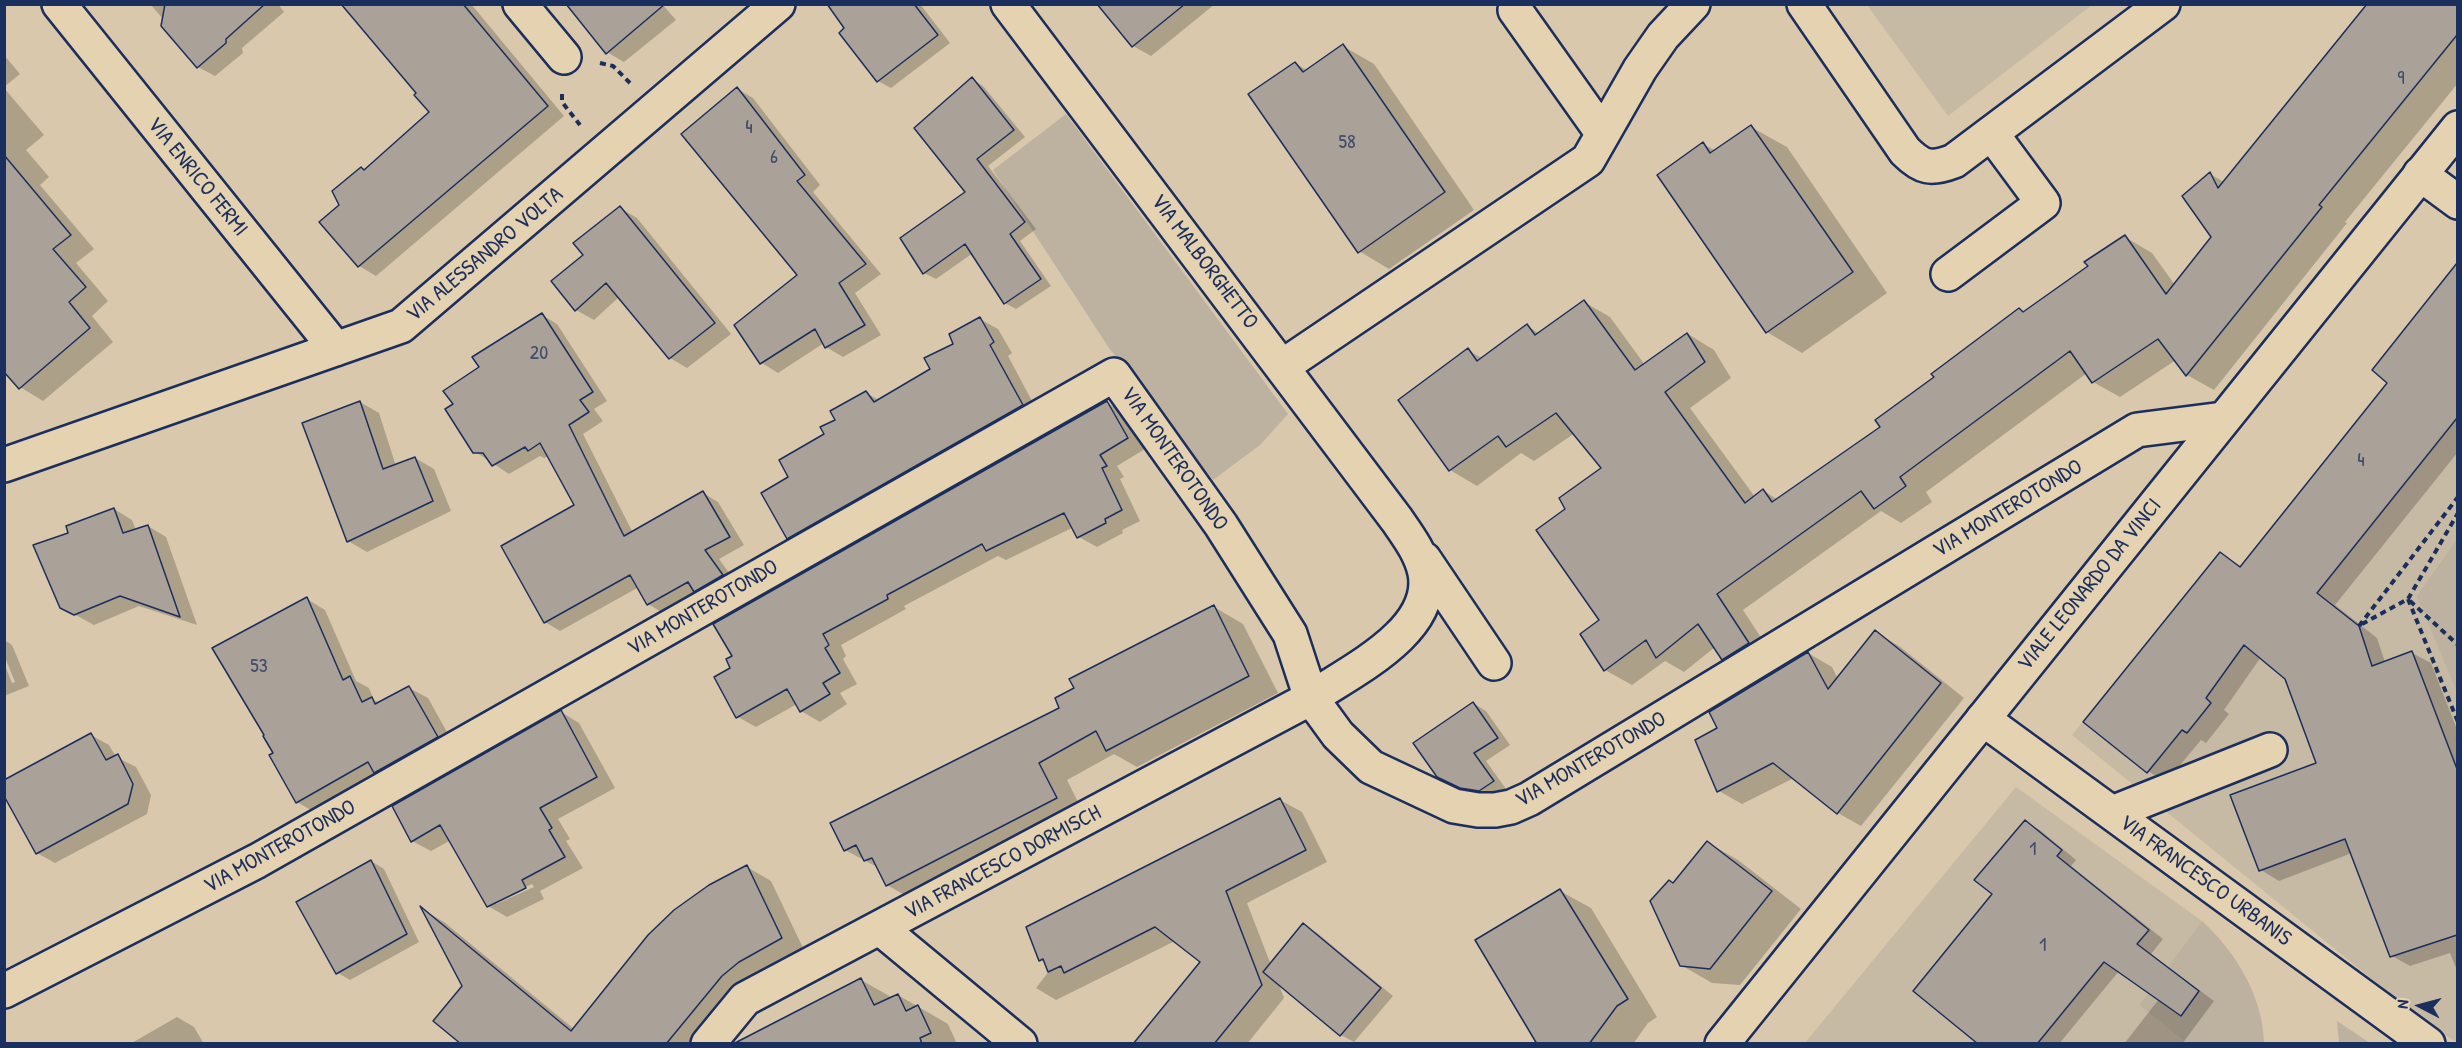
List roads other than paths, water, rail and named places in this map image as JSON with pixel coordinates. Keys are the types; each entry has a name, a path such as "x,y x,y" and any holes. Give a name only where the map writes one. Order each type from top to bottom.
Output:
{"street":[{"name":"VIA ENRICO FERMI","path":"59,4 336,349"},
{"path":"520,4 564,57"},
{"name":"VIA ALESSANDRO VOLTA","path":"4,465 401,326 778,4"},
{"name":"VIA MALBORGHETTO","path":"1008,4 1397,520 1494,663"},
{"path":"1283,366 1588,160 1640,69 1663,36 1692,4"},
{"path":"1804,4 1905,151 1917,163 1928,167 1941,166 1954,161 2163,4"},
{"path":"1515,10 1603,134"},
{"name":"VIALE LEONARDO DA VINCI","path":"1722,1044 2457,128"},
{"path":"1948,274 2043,203 1992,134"},
{"path":"2420,174 2457,170"},
{"path":"2420,174 2457,202"},
{"name":"VIA MONTEROTONDO","path":"4,991 257,861 1114,375 1221,525 1290,634 1311,698 1338,735 1371,767 1454,806 1478,810 1511,807 1529,799 1816,627 2137,430 2223,419"},
{"name":"VIA MALBORGHETTO","path":"1311,698 1398,639 1412,625 1417,615 1425,592 1425,571 1419,555 1397,520"},
{"name":"VIA FRANCESCO DORMISCH","path":"708,1044 745,999 1311,698"},
{"name":"VIA FRANCESCO URBANIS","path":"1983,719 2428,1044"},
{"path":"2112,813 2270,750"},
{"path":"880,928 1020,1044"}]}
